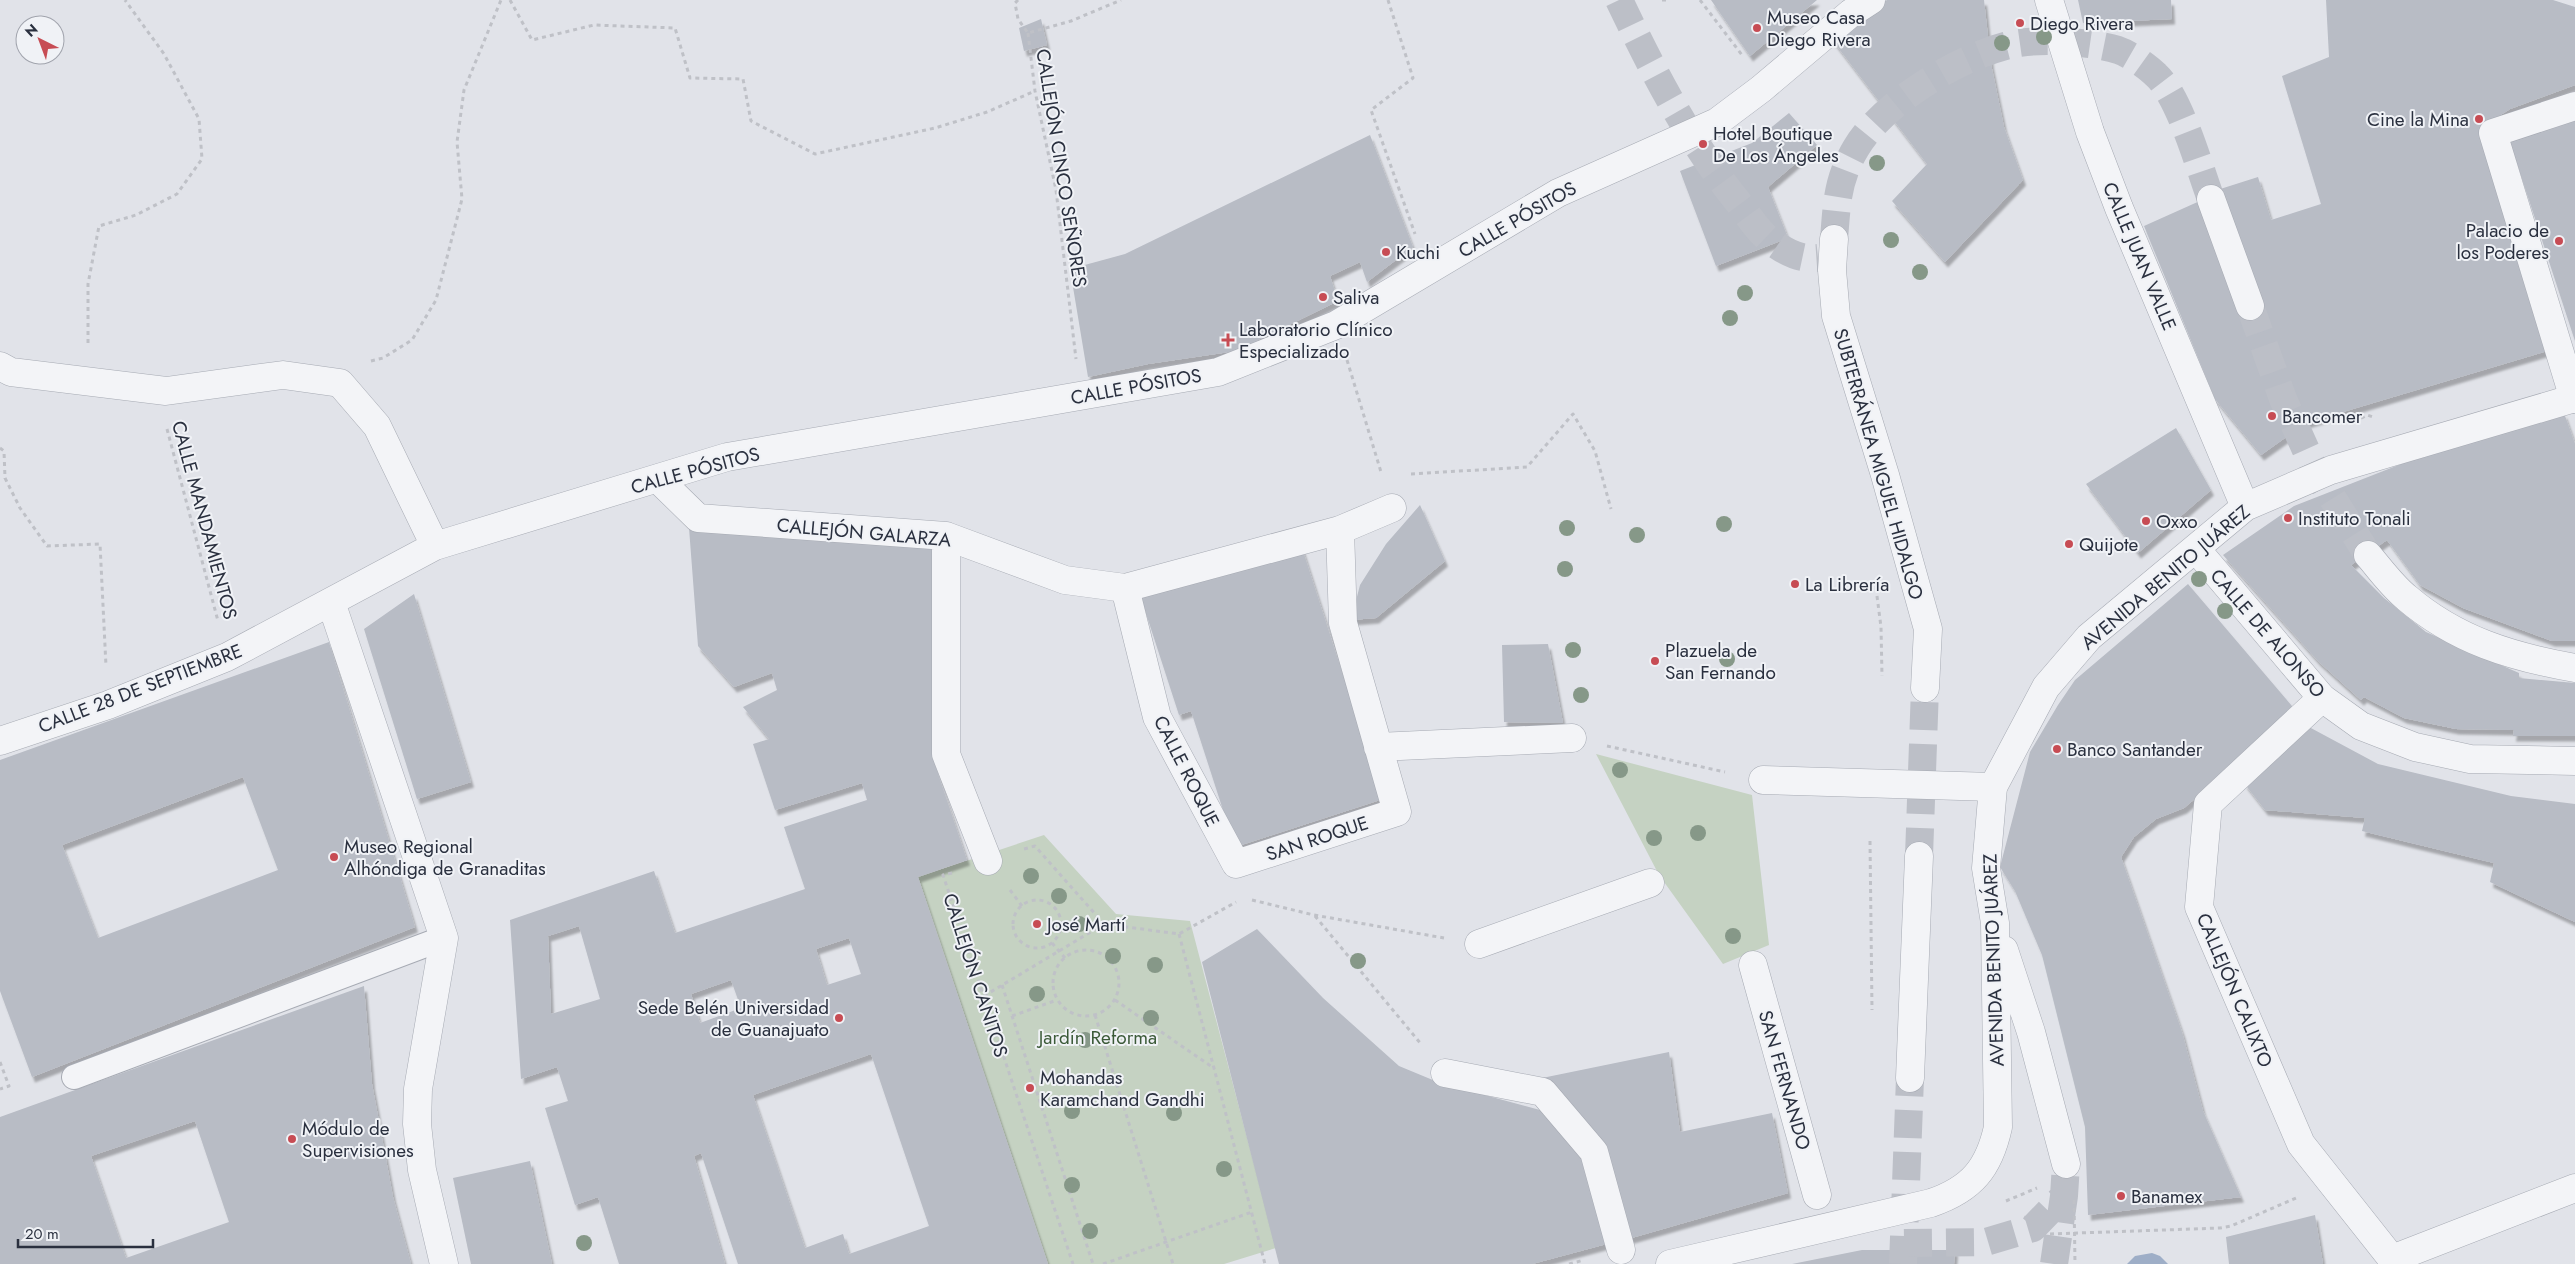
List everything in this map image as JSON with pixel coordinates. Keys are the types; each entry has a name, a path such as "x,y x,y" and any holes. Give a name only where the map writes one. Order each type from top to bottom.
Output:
{"street":[{"name":"CALLE PÓSITOS","path":"331,602 435,546 727,457 1218,372 1336,325 1558,193 1717,122 1761,89 1851,13 1870,0"},
{"name":"CALLE JUAN VALLE","path":"2049,0 2090,132 2118,208 2246,507"},
{"path":"2575,106 2493,133 2575,398"},
{"path":"2211,199 2250,306"},
{"name":"SUBTERRÁNEA MIGUEL HIDALGO","path":"1828,251 1836,316 1885,475 1928,629 1925,688"},
{"path":"0,366 11,372 166,391 283,375 340,383 377,426 435,546"},
{"name":"AVENIDA BENITO JUÁREZ","path":"1670,1264 1931,1202 1947,1197 1975,1178 1993,1148 1998,1127 1996,923 1986,868 1993,788 2046,687 2089,637 2246,507 2331,470 2575,398"},
{"name":"CALLEJÓN GALARZA","path":"658,479 698,518 946,536 1065,580 1125,588 1340,530 1392,508"},
{"path":"1340,530 1343,623 1378,746 1572,738"},
{"path":"946,536 946,754 988,861"},
{"name":"CALLE DE ALONSO","path":"2196,549 2322,698 2361,726 2416,747 2470,759 2575,761"},
{"path":"2368,555 2406,598 2453,630 2486,647 2540,662 2575,668"},
{"name":"CALLE ROQUE","path":"1125,588 1157,717 1236,864"},
{"path":"331,602 444,938 418,1089 417,1124 422,1170 444,1264"},
{"name":"CALLE 28 DE SEPTIEMBRE","path":"0,740 108,705 227,658 331,602"},
{"name":"CALLEJÓN CALIXTO","path":"2322,698 2208,804 2199,907 2300,1144 2392,1261"},
{"name":"SAN ROQUE","path":"1236,864 1397,812 1378,746"},
{"path":"1763,780 1993,788"},
{"path":"1910,1078 1919,856"},
{"path":"1479,944 1650,882"},
{"path":"1996,923 2031,1032 2066,1164"},
{"name":"SAN FERNANDO","path":"1753,965 1817,1195"},
{"path":"1445,1073 1543,1092 1594,1152 1621,1250"},
{"path":"2392,1261 2575,1188"}],"lane":[{"path":"74,1077 444,938"}],"path":[{"path":"90,382 88,284 99,226 136,215 177,194 202,159 199,119 164,54 125,0"},
{"path":"340,383 351,366 383,358 412,340 436,300 462,198 457,142 464,90 501,0"},
{"path":"510,0 532,40 594,25 675,28 690,78 742,79 751,121 816,154 935,128 987,112 1035,91"},
{"path":"1018,0 1015,3 1018,18 1028,33 1071,21 1121,0"},
{"path":"1388,0 1412,78 1371,110 1418,244 1426,273"},
{"path":"1700,0 1746,61"},
{"name":"CALLEJÓN CINCO SEÑORES","path":"1028,33 1035,91 1056,190 1080,396"},
{"path":"1336,325 1392,508"},
{"name":"CALLE MANDAMIENTOS","path":"156,389 227,658"},
{"path":"1383,477 1467,469 1527,467 1573,414 1595,451 1611,509"},
{"path":"0,448 4,451 5,478 20,508 46,546 100,544 108,705"},
{"path":"1572,738 1763,780"},
{"path":"1870,840 1872,1018"},
{"path":"988,861 1035,846 1104,924"},
{"name":"CALLEJÓN CAÑITOS","path":"988,861 943,875 1073,1264"},
{"path":"984,996 1104,924 1179,934 1243,898 1314,915 1479,944"},
{"path":"1044,901 1056,909 1061,923 1060,931 1052,943 1038,948 1031,947 1018,940 1013,925 1022,906 1030,902 1044,901"},
{"path":"1314,915 1445,1073"},
{"path":"1179,934 1265,1264"},
{"path":"1052,943 1065,958"},
{"path":"1089,950 1097,952 1111,961 1119,976 1120,984 1115,1000 1103,1012 1096,1015 1077,1016 1057,1000 1053,982 1054,973 1065,958 1080,951 1089,950"},
{"path":"1002,985 1093,1264"},
{"path":"1012,1016 1057,1000"},
{"path":"1115,1000 1215,1070"},
{"path":"1096,1015 1173,1264"},
{"path":"0,1062 9,1086 0,1089"},
{"path":"2004,1202 2039,1188"},
{"path":"2074,1190 2074,1264"},
{"path":"2050,1234 2220,1228 2232,1226 2304,1194"},
{"path":"1103,1264 1252,1212"}],"green space":[{"path":"1596,754 1752,795 1769,945 1723,964 1659,875"},
{"name":"Jardín Reforma","path":"1044,835 1116,914 1190,921 1276,1248 1224,1264 1048,1264 918,877"}],"water":[{"path":"2152,1253 2160,1256 2168,1264 2127,1264 2135,1256"}],"building":[{"name":"Museo Casa Diego Rivera","path":"1711,0 1817,0 1750,56"},
{"path":"1887,0 1984,0 1991,64 2004,127 2023,180 1945,262 1892,201 1927,164 1830,37"},
{"path":"2078,0 2171,0 2172,19 2083,23"},
{"path":"2326,0 2553,0 2575,7 2575,85 2510,109 2480,128 2547,351 2306,423 2261,455 2215,399 2144,226 2202,200 2214,191 2258,177 2271,220 2321,204 2282,76 2329,57"},
{"path":"1041,19 1047,45 1024,51 1019,28"},
{"path":"1789,113 1817,145 1768,187 1788,238 1716,266 1680,171 1752,143"},
{"name":"Palacio de los Poderes","path":"2575,116 2575,341 2509,139"},
{"path":"1370,135 1413,247 1367,282 1360,262 1330,276 1338,301 1236,351 1148,364 1088,377 1070,269 1125,254"},
{"path":"2564,413 2575,444 2575,641 2552,641 2463,608 2420,585 2387,540 2351,565 2384,598 2426,632 2519,673 2519,678 2575,683 2575,736 2513,736 2514,730 2456,729 2404,718 2364,697 2361,700 2318,661 2223,555 2294,506 2414,459"},
{"path":"2176,428 2211,490 2138,553 2086,484"},
{"path":"1420,505 1445,561 1376,618 1351,620 1360,585 1386,544"},
{"path":"763,527 936,539 933,759 967,860 918,877 1048,1264 738,1264 701,1153 694,1156 725,1264 619,1264 598,1197 575,1205 545,1108 568,1101 557,1067 521,1079 510,920 654,871 675,933 805,889 784,827 867,800 862,783 775,810 753,744 769,739 743,707 777,690 772,673 734,687 698,646 689,528","holes":["579,926 600,999 551,1014 548,936","849,938 861,974 827,985 816,949","731,980 741,1008 700,1023 691,994","871,1054 929,1226 849,1254 843,1234 805,1248 753,1095"]},
{"path":"1301,545 1383,799 1235,847 1191,711 1179,715 1141,598"},
{"path":"2188,584 2297,712 2184,808 2156,819 2134,837 2121,857 2182,1032 2203,1111 2241,1197 2088,1215 2085,1127 2042,955 2015,891 2000,867 2030,752 2058,705 2075,680"},
{"path":"414,594 471,782 417,799 364,629"},
{"name":"Museo Regional Alhóndiga de Granaditas","path":"329,642 415,927 32,1077 0,991 0,760","holes":["243,777 278,870 98,938 62,845"]},
{"path":"1548,644 1563,723 1504,722 1502,645"},
{"path":"2309,727 2378,764 2511,796 2575,804 2575,922 2490,882 2494,863 2362,831 2365,818 2265,810 2244,783"},
{"path":"1257,929 1323,998 1399,1066 1440,1083 1540,1110 1586,1154 1614,1242 1532,1264 1279,1264 1202,962"},
{"name":"Módulo de Supervisiones","path":"364,986 372,1084 393,1197 411,1264 0,1264 0,1117","holes":["195,1121 229,1222 126,1258 91,1156"]},
{"path":"1669,1052 1680,1132 1772,1113 1788,1193 1628,1239 1596,1136 1542,1078"},
{"path":"530,1161 552,1264 471,1264 453,1178"},
{"path":"2315,1215 2323,1264 2229,1264 2226,1237"},
{"path":"1862,1250 1955,1250 1954,1264 1792,1264"}],"tunnel":[{"path":"1619,0 1658,79 1687,130 1752,221 1767,238 1784,250 1797,256 1818,258"},
{"path":"1834,239 1841,181 1856,148 1868,131 1885,114 1925,83 1971,58 2025,42 2066,42 2107,47 2128,54 2153,72 2165,85 2181,115 2211,199"},
{"path":"2250,306 2283,399 2315,470 2368,555"},
{"path":"1919,856 1925,688"},
{"path":"1903,1264 1910,1078"},
{"path":"1904,1243 1986,1242 2033,1228 2064,1196 2066,1164"},
{"path":"2054,1264 2064,1196"}],"place":[{"name":"Diego Rivera","path":"2020,23"},
{"name":"Museo Casa Diego Rivera","path":"1757,28"},
{"name":"Cine la Mina","path":"2479,119"},
{"name":"Hotel Boutique De Los Ángeles","path":"1703,144"},
{"name":"Palacio de los Poderes","path":"2559,241"},
{"name":"Kuchi","path":"1386,252"},
{"name":"Saliva","path":"1323,297"},
{"name":"Laboratorio Clínico Especializado","path":"1228,340"},
{"name":"Bancomer","path":"2272,416"},
{"name":"Instituto Tonali","path":"2288,518"},
{"name":"Oxxo","path":"2146,521"},
{"name":"Quijote","path":"2069,544"},
{"name":"La Librería","path":"1795,584"},
{"name":"Plazuela de San Fernando","path":"1655,661"},
{"name":"Banco Santander","path":"2057,749"},
{"name":"Museo Regional Alhóndiga de Granaditas","path":"334,857"},
{"name":"José Martí","path":"1037,924"},
{"name":"Sede Belén Universidad de Guanajuato","path":"839,1018"},
{"name":"Mohandas Karamchand Gandhi","path":"1030,1088"},
{"name":"Módulo de Supervisiones","path":"292,1139"},
{"name":"Banamex","path":"2121,1196"}]}
